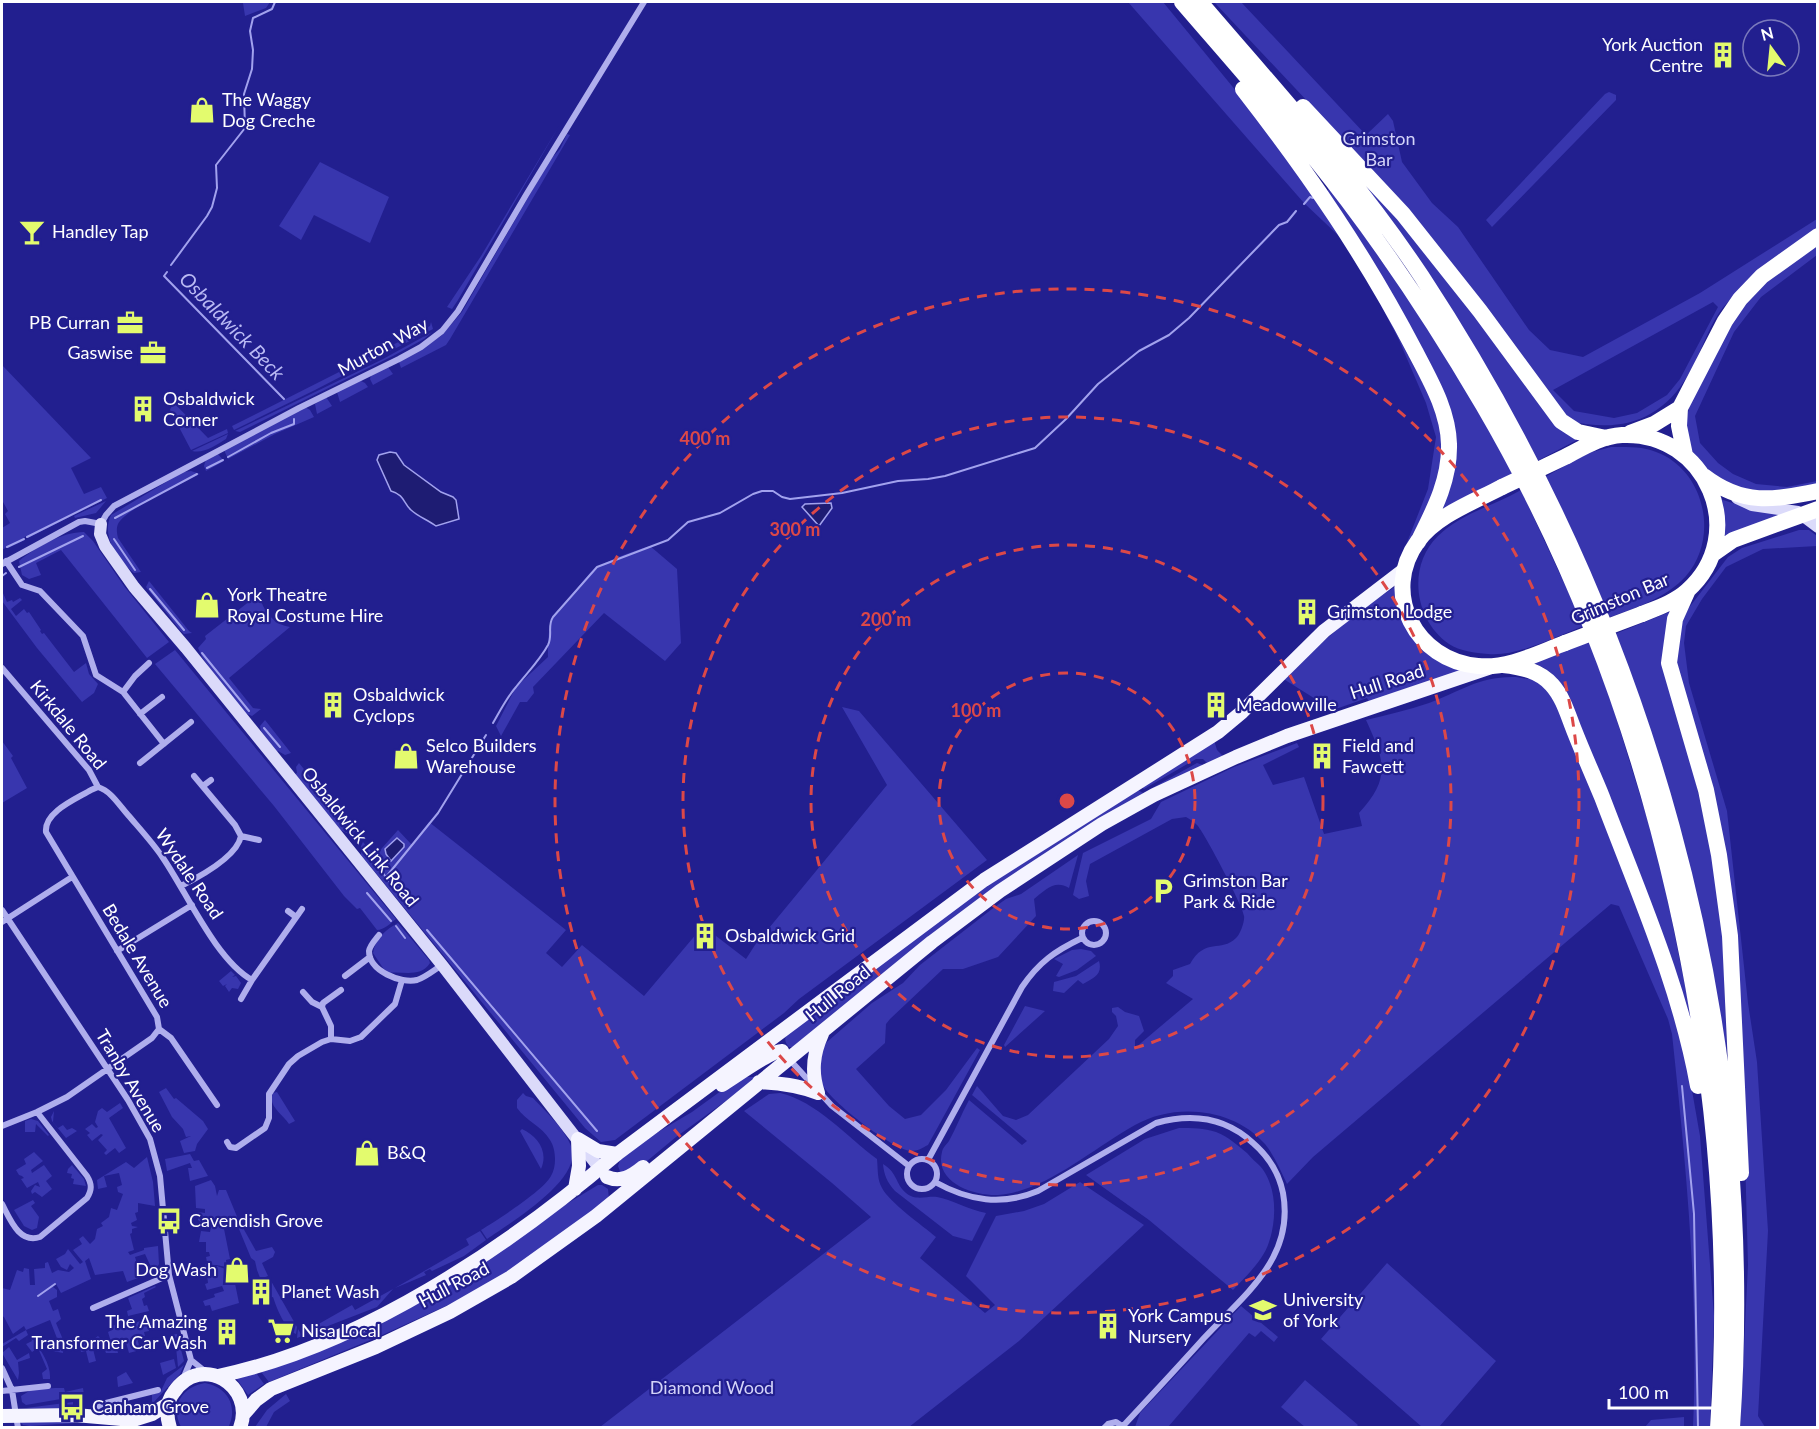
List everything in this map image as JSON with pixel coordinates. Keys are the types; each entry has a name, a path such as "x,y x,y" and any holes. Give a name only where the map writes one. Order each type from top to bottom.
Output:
{"highway":[{"path":"1191,5 1265,76 1359,190 1392,234 1469,351 1523,447 1557,515 1615,649 1668,810 1700,938 1721,1072 1736,1239 1732,1428"},
{"path":"1191,5 1220,60 1299,161 1353,242 1398,318 1438,396 1449,442 1447,473 1443,489 1418,542"},
{"path":"1191,5 1347,200 1410,288 1485,408 1533,500 1567,571 1600,653 1626,725 1663,849 1698,1013 1713,1132 1720,1217 1722,1353 1718,1428"},
{"path":"1265,76 1295,98 1403,214 1480,311 1561,421 1578,432 1614,437 1654,424 1680,408"},
{"path":"1685,455 1678,426 1680,408 1725,321 1740,299 1762,276 1818,236"},
{"name":"Grimston Bar","path":"1644,436 1663,441 1685,455 1710,488 1716,506 1718,532 1713,554 1688,590 1670,602 1642,614 1498,665 1469,665 1444,657 1422,640 1414,629 1405,605 1403,588 1405,568 1418,542 1441,519 1593,442 1614,437 1644,436"},
{"path":"1701,474 1726,491 1748,498 1762,500 1818,491"},
{"path":"1713,554 1740,537 1810,512"},
{"path":"1688,590 1674,619 1669,663 1706,790 1719,855 1730,936 1739,1092 1742,1197 1736,1239"},
{"path":"1498,665 1528,669 1546,679 1558,692 1565,707 1670,977 1692,1053 1699,1096 1713,1132"}],"main road":[{"name":"Hull Road","path":"182,1381 194,1375 255,1367 375,1319 435,1286 489,1252 574,1190 607,1178 617,1154 984,879 1218,732 1242,712 1324,632 1405,568"},
{"name":"Hull Road","path":"242,1421 256,1400 271,1389 375,1347 477,1297 564,1240 615,1201 759,1082 785,1055 822,1032 932,942 1000,891 1065,847 1154,795 1236,757 1287,736 1498,665"},
{"path":"779,1032 776,1040 785,1055"},
{"path":"818,1093 813,1063 822,1032"},
{"path":"686,1104 746,1072 772,1053 785,1055"},
{"path":"759,1082 787,1083 818,1093"},
{"path":"607,1178 614,1180 627,1178 698,1125 714,1118"},
{"path":"578,1139 598,1151 617,1154 616,1172 622,1178 627,1178"},
{"path":"578,1139 579,1166 574,1190 604,1183 607,1178"},
{"path":"607,1178 615,1201"},
{"path":"212,1374 236,1391 242,1402 242,1421"},
{"path":"170,1428 167,1414 168,1404 182,1381"},
{"path":"2,1416 17,1421 94,1416 133,1420 152,1414 168,1404"}],"street":[{"name":"Murton Way","path":"102,524 114,506 259,428 399,359 421,347 442,331 458,311 644,2"},
{"path":"1726,491 1752,506 1810,512 1818,526"},
{"path":"102,524 79,522 6,564 22,585 40,591 76,629 87,646 96,675 123,692 164,744"},
{"name":"Osbaldwick Link Road","path":"102,524 100,534 105,546 134,587 442,965 607,1178"},
{"path":"123,692 149,663"},
{"name":"Kirkdale Road","path":"2,668 89,770 98,787 51,816"},
{"path":"140,714 162,696"},
{"path":"140,763 191,722"},
{"path":"182,886 212,869 239,843 241,836 239,830 194,776"},
{"path":"203,786 211,780"},
{"name":"Wydale Road","path":"98,787 114,799 157,850 227,959 252,980"},
{"name":"Bedale Avenue","path":"51,816 46,825 46,832 157,1017 159,1029 171,1038 217,1105"},
{"path":"241,836 259,840"},
{"path":"5,921 72,877"},
{"path":"117,951 192,904"},
{"path":"241,999 302,909"},
{"name":"Tranby Avenue","path":"2,910 5,921 141,1120 157,1159 170,1275 191,1360"},
{"path":"288,911 296,917"},
{"path":"1090,921 1101,923 1106,930 1105,938 1099,945 1091,946 1082,938 1082,928 1090,921"},
{"path":"379,935 371,946 370,957 384,974 402,980 418,980 442,965"},
{"path":"928,1160 1028,979 1041,963 1082,938"},
{"path":"345,976 370,957"},
{"path":"227,1142 230,1147 236,1148 265,1128 269,1118 269,1094 289,1064 311,1047 331,1039 350,1041 362,1037 395,1004 402,980"},
{"path":"322,1007 323,1003 340,990"},
{"path":"303,993 312,1002 322,1007 331,1026 331,1039"},
{"path":"2,1125 38,1112 67,1097 152,1038 159,1029"},
{"path":"785,1055 818,1093 860,1130 909,1166"},
{"path":"2,1204 19,1232 24,1237 34,1238 50,1229 90,1193 91,1182 38,1112"},
{"path":"935,1182 974,1199 992,1201 1018,1198 1038,1191 1156,1124 1193,1117 1215,1120 1244,1134 1262,1150 1274,1167 1281,1184 1285,1204 1285,1222 1280,1243 1264,1274 1124,1426 1118,1422 1111,1422 1104,1428"},
{"path":"917,1160 932,1162 937,1172 935,1182 928,1188 914,1187 908,1180 909,1166 917,1160"},
{"path":"93,1308 170,1275"},
{"path":"182,1381 191,1360 212,1374"},
{"path":"2,1368 12,1390 17,1421"},
{"path":"2,1391 48,1386"},
{"path":"94,1416 97,1407 102,1404 158,1390"}],"green space":[{"path":"270,2 266,8 245,16 243,3"},
{"path":"1128,2 1163,2 1241,97 1323,205 1340,237 1304,203"},
{"path":"1214,2 1241,2 1366,135 1388,114 1393,121 1402,162 1432,203 1458,227 1529,330 1550,350 1583,357 1700,293 1817,219 1817,230 1732,298 1723,308 1714,320 1688,375 1665,403 1638,420 1622,424 1588,424 1570,421 1388,187","holes":["1713,302 1718,307 1680,379 1667,395 1637,413 1614,418 1574,411 1553,390"]},
{"path":"1609,92 1616,95 1616,100 1492,227 1486,220"},
{"path":"559,126 458,300 452,309 447,307 481,256"},
{"path":"567,134 570,135 446,345 401,368 399,362 441,336 462,312"},
{"path":"1345,158 1382,199 1577,440 1537,461"},
{"path":"320,162 389,197 370,243 314,215 301,240 279,226"},
{"path":"1329,186 1444,350 1513,473 1443,509 1454,429 1327,194"},
{"path":"1817,240 1817,255 1761,297 1734,332 1695,416 1700,443 1718,463 1733,474 1756,484 1787,487 1817,481 1817,487 1765,497 1712,478 1688,448 1686,420 1690,404 1712,356 1748,297"},
{"path":"1365,274 1438,412 1444,461 1431,505 1406,545 1428,489 1436,437 1426,403 1399,340"},
{"path":"431,322 433,329 234,430 232,426 430,326"},
{"path":"432,332 393,356 240,432 235,431 383,359"},
{"path":"2,365 91,458 71,468 84,494 101,487 107,498 28,538 26,536 25,540 2,550 2,528 10,523 5,514 8,511 2,503"},
{"path":"388,367 393,374 373,385 371,376"},
{"path":"361,381 368,387 340,402 337,392"},
{"path":"326,397 332,406 317,414 315,404"},
{"path":"173,402 208,438 227,429 228,433 191,450 170,410"},
{"path":"305,407 314,417 275,434 228,459 224,450"},
{"path":"228,434 226,439 210,448 192,451"},
{"path":"1611,447 1649,450 1676,463 1688,476 1697,491 1704,526 1702,544 1696,561 1678,584 1651,601 1610,617 1545,477 1588,453"},
{"path":"218,454 224,461 206,471 204,466 206,459"},
{"path":"191,471 200,474 131,511 118,524 118,538 141,572 134,573 112,547 108,531 111,515 183,472"},
{"path":"1521,490 1584,626 1537,645 1512,652 1488,654 1458,648 1437,634 1422,607 1419,577 1422,562 1428,548 1447,528"},
{"path":"1720,499 1751,509 1786,512 1721,538"},
{"path":"106,501 96,513 75,518 74,516"},
{"path":"1799,530 1809,530 1817,536 1817,546 1763,549 1726,567 1702,599 1686,626 1684,643 1689,683 1727,811 1748,1003 1757,1062 1768,1231 1758,1416 1765,1427 1740,1427 1748,1265 1742,1046 1737,958 1675,659 1681,618 1728,557 1742,548"},
{"path":"84,532 169,642 147,658 61,550 36,563 41,575 29,579 22,575 19,561 26,556 58,537"},
{"path":"650,546 677,569 681,643 665,661 604,613 533,687 534,693 527,702 520,702 501,736 496,726 516,687 548,657 549,631 553,617 590,573 618,557"},
{"path":"149,581 192,633 184,634 180,630 146,587"},
{"path":"1399,584 1408,624 1461,671 1369,702 1367,698 1333,710 1282,678 1353,617"},
{"path":"2,591 7,602 20,598 22,600 11,609 16,616 24,609 27,613 29,612 42,634 44,633 74,672 86,663 89,674 98,684 94,693 82,702 2,601"},
{"path":"259,594 270,616 290,627 229,678 253,708 261,709 252,716 245,713 220,683 198,648 206,639 205,636"},
{"path":"1672,611 1664,640 1721,895 1727,1054 1702,931 1673,809 1646,717 1615,634"},
{"path":"1590,643 1612,704 1659,857 1699,1055 1563,688 1550,672 1530,662 1568,646"},
{"path":"175,650 396,919 390,924 377,930 360,908 357,909 344,896 274,806 155,664"},
{"path":"1516,677 1528,679 1530,677 1537,680 1553,698 1582,754 1653,943 1687,1062 1700,1136 1714,1316 1710,1427 1693,1427 1693,1280 1672,1034 1668,1019 1619,906 1611,904 1313,1157 1287,1184 1268,1148 1252,1132 1221,1116 1203,1112 1168,1113 1151,1118 1135,1125 1052,1177 1008,1194 989,1195 958,1186 944,1172 941,1163 943,1149 969,1100 1022,1145 1027,1141 972,1095 977,1086 1003,1116 1016,1120 1028,1115 1109,1039 1118,1026 1112,1008 1118,1007 1125,1012 1139,1016 1144,1031 1135,1040 1135,1048 1193,999 1166,983 1173,976 1173,970 1190,964 1201,951 1207,948 1225,945 1241,931 1244,916 1238,899 1201,831 1186,817 1172,819 1090,864 1086,881 1089,896 1079,899 1073,895 1083,853 1151,819 1161,802 1234,767 1297,743 1299,747 1263,765 1273,785 1304,777 1324,834 1362,826 1359,813 1377,789 1382,768 1377,746 1366,720 1429,703 1480,682"},
{"path":"842,707 859,711 987,860 799,999 784,1013 615,1140 601,1142 585,1128 361,855 363,842 375,856 398,830 412,845 429,822 566,930 546,953 562,967 582,945 644,996 703,926 746,959 755,945 887,785"},
{"path":"265,720 291,753 285,755 278,751 276,753 261,731 260,726"},
{"path":"1214,740 1217,750 1224,757 1207,763 1203,759 1196,759 1144,789 1142,787"},
{"path":"2,741 13,756 11,758 27,788 2,803"},
{"path":"299,763 355,832 349,834 340,830 294,775 297,773 296,767"},
{"path":"1197,763 1203,765 1102,818 793,1047 789,1047 785,1039 787,1033 971,896 1138,790 1143,793"},
{"path":"1078,855 1069,888 1055,885 1034,899 1036,916 998,957 963,969 943,969 890,1019 886,1024 885,1043 856,1069 889,1106 905,1119 921,1115 946,1090 977,1048 980,1050 928,1145 913,1151 902,1149 877,1134 827,1092 819,1075 820,1048 872,1003 903,983 920,965 992,909 1006,899 1021,894"},
{"path":"398,923 429,960 430,963 421,971 389,973 385,971 373,953 382,935"},
{"path":"1072,950 1091,951 1096,956 1077,970 1056,976 1063,964 1054,959"},
{"path":"1099,961 1100,970 1094,978 1083,984 1078,980 1064,993 1053,991 1054,982 1076,976"},
{"path":"231,971 235,975 232,977 236,976 241,983 238,989 232,988 229,992 225,986 227,984 223,986 219,981"},
{"path":"1025,1006 1045,1011 1005,1047 1004,1045"},
{"path":"743,1077 759,1077 676,1137 629,1176 621,1174 618,1166 620,1160 653,1135"},
{"path":"166,1088 174,1099 176,1098 203,1121 208,1129 197,1144 195,1151 184,1153 180,1141 191,1136 186,1137 183,1129 172,1117 159,1092"},
{"path":"277,1092 295,1121 289,1124 272,1102 273,1093"},
{"path":"523,1093 533,1098 561,1129 572,1149 572,1161 555,1187 541,1200 487,1239 481,1230 539,1189 551,1176 555,1163 555,1153 550,1140 517,1108 517,1100"},
{"name":"Diamond Wood","path":"780,1093 793,1097 819,1112 877,1159 879,1182 886,1194 936,1237 920,1258 985,1313 995,1305 966,1276 996,1216 1024,1211 1044,1204 1080,1182 1144,1225 1019,1341 909,1427 600,1427 871,1217 744,1111 769,1094"},
{"path":"120,1103 123,1108 109,1118 126,1148 119,1153 115,1148 106,1155 104,1153 107,1150 98,1140 103,1135 101,1134 92,1141 87,1135 90,1133 85,1129 92,1124 98,1127 95,1122 98,1111 102,1108 107,1112"},
{"path":"54,1111 53,1122 58,1128 63,1125 67,1130 72,1128 77,1131 66,1138 52,1121"},
{"path":"31,1119 38,1121 49,1135 36,1124 35,1132 25,1132 25,1121"},
{"path":"1179,1128 1207,1130 1225,1136 1260,1166 1270,1183 1274,1213 1269,1242 1249,1274 1233,1290 1149,1220 1086,1175 1145,1139"},
{"path":"522,1129 540,1145 544,1156 541,1169 520,1131"},
{"path":"34,1152 43,1161 31,1170 32,1173 44,1165 52,1176 46,1181 52,1189 42,1197 35,1192 32,1194 31,1191 35,1185 40,1187 38,1182 27,1188 21,1179 24,1178 16,1170 26,1164 24,1159"},
{"path":"190,1154 194,1161 199,1160 208,1176 190,1181 188,1168 192,1168 190,1163 167,1171 165,1159"},
{"path":"147,1157 153,1182 155,1206 138,1203 138,1212 135,1213 137,1220 131,1223 132,1226 138,1227 132,1229 130,1234 134,1250 128,1252 130,1255 144,1248 158,1246 159,1264 156,1269 151,1267 145,1254 135,1257 141,1277 127,1282 123,1271 95,1275 89,1258 85,1261 91,1279 61,1293 56,1284 53,1287 57,1290 57,1297 49,1301 53,1311 58,1309 61,1319 56,1323 64,1342 63,1353 53,1351 50,1344 46,1342 58,1341 50,1320 26,1330 24,1326 13,1334 2,1316 2,1288 10,1290 17,1270 23,1272 24,1268 29,1269 30,1285 35,1285 34,1269 45,1268 45,1263 48,1262 52,1273 58,1270 69,1272 74,1268 70,1264 67,1270 61,1267 56,1259 65,1254 68,1249 80,1264 83,1262 73,1250 82,1244 79,1239 83,1236 90,1244 95,1239 97,1229 103,1226 101,1223 109,1217 111,1208 117,1210 123,1194 118,1192 117,1187 122,1185 119,1173 104,1176 107,1187 98,1189 97,1180 126,1162 134,1168"},
{"path":"883,1164 891,1171 902,1190 909,1195 917,1198 942,1198 986,1213 972,1241 953,1236 895,1191 886,1178"},
{"path":"72,1165 84,1179 86,1186 73,1184 72,1174 67,1173"},
{"path":"211,1180 217,1196 219,1190 226,1190 238,1219 256,1251 272,1247 275,1252 273,1257 262,1263 268,1276 263,1278 266,1284 271,1281 297,1327 296,1334 285,1323 273,1297 268,1298 255,1261 251,1258 239,1229 230,1217 223,1224 230,1259 226,1260 227,1267 216,1265 203,1269 207,1262 206,1257 210,1256 209,1252 206,1252 206,1242 199,1242 201,1231 210,1232 211,1227 200,1227 198,1212 205,1213 205,1209 196,1208 195,1186"},
{"path":"598,1185 608,1189 609,1199 540,1251 470,1295 380,1336 269,1382 258,1368 349,1335"},
{"path":"33,1200 35,1203 31,1206 39,1217 37,1228 32,1230 24,1226 14,1210"},
{"path":"480,1231 486,1240 464,1256 432,1271 430,1269 424,1272 426,1275 395,1288 469,1245 466,1239"},
{"path":"1387,1263 1496,1361 1439,1427 1422,1427 1321,1339"},
{"path":"217,1266 232,1269 239,1303 212,1311 210,1305 205,1306 203,1301 224,1291 222,1286 207,1290 205,1284 208,1283 207,1274 204,1274 203,1270"},
{"path":"155,1286 144,1293 145,1297 142,1299 149,1311 128,1316 127,1311 132,1309 128,1298"},
{"path":"393,1289 377,1307 297,1338 298,1329 301,1334 352,1305 355,1310"},
{"path":"1241,1306 1278,1337 1274,1342 1261,1331 1255,1337 1249,1333 1168,1427 1135,1427 1140,1413"},
{"path":"150,1318 153,1324 148,1326 149,1331 144,1332 145,1336 137,1337 140,1350 129,1353 125,1339 115,1342 118,1353 106,1353 103,1345 93,1349 96,1361 89,1363 86,1351 81,1352 80,1346 85,1340 98,1336 105,1344 111,1342 108,1332 112,1330 110,1326 126,1323 128,1330 131,1330 131,1324"},
{"path":"26,1330 28,1335 19,1341 16,1338 2,1347 2,1344"},
{"path":"177,1334 184,1361 178,1367 176,1347 171,1335"},
{"path":"33,1339 45,1358 50,1379 43,1379 42,1373 47,1369 38,1348 32,1352 26,1344 32,1341"},
{"path":"9,1347 17,1360 29,1353 30,1358 18,1362 18,1380 2,1353"},
{"path":"174,1359 176,1368 163,1375 160,1363"},
{"path":"184,1365 180,1374 152,1404 152,1395 161,1391 167,1378"},
{"path":"254,1370 264,1384 248,1395 236,1378"},
{"path":"126,1372 133,1383 118,1387 117,1377"},
{"path":"1305,1380 1358,1425 1356,1427 1305,1427 1281,1407"},
{"path":"205,1383 225,1393 229,1399 232,1412 228,1428 181,1427 177,1412 180,1399 190,1389"},
{"path":"64,1388 65,1392 83,1388 84,1395 26,1405 22,1402 21,1396 31,1390"},
{"path":"286,1394 290,1401 274,1412 266,1427 255,1427 267,1410"},
{"path":"128,1401 133,1411 112,1411 109,1408 110,1405"},
{"path":"73,1402 73,1409 26,1408"},
{"path":"1684,1417 1684,1427 1645,1427 1651,1420"},
{"path":"74,1419 74,1423 30,1426 23,1425 19,1421"}],"shaded area":[{"path":"396,453 404,465 441,492 453,497 456,500 459,519 436,526 413,512 401,497 391,491 377,460 379,455"},
{"path":"831,503 832,508 819,526 802,507 805,504"},
{"path":"397,838 404,844 404,847 391,861 385,849"}],"waterway":[{"name":"Osbaldwick Beck","path":"171,265 212,207 217,188 216,165 245,128 244,94 252,69 253,50 250,31 253,18 272,9 275,2"},
{"path":"1304,204 1310,197 1313,198"},
{"path":"493,723 510,695 548,645 553,617 597,567 668,540 688,522 720,513 762,491 773,491 790,499 842,493 898,481 945,476 1035,448 1098,384 1139,351 1169,335 1189,318 1279,225 1287,222 1296,211"},
{"name":"Osbaldwick Beck","path":"167,272 164,276 284,399"},
{"name":"Osbaldwick Beck","path":"228,457 271,433 294,424 294,419"},
{"name":"Osbaldwick Beck","path":"207,468 223,460"},
{"name":"Osbaldwick Beck","path":"115,518 197,474"},
{"path":"27,537 101,500"},
{"name":"Osbaldwick Beck","path":"19,567 83,536"},
{"path":"7,547 24,539"},
{"path":"114,539 135,570"},
{"name":"Osbaldwick Beck","path":"2,576 6,573"},
{"path":"150,589 184,630"},
{"path":"202,653 249,711"},
{"path":"264,728 280,747"},
{"path":"386,877 438,813 486,735"},
{"path":"303,774 348,828"},
{"path":"366,851 402,898"},
{"path":"367,893 391,921"},
{"path":"396,926 405,938"},
{"path":"427,930 597,1131"},
{"path":"1682,1086 1694,1214 1698,1428"},
{"path":"38,1296 55,1284"}],"place":[{"name":"York Auction Centre","path":"1723,55"},
{"name":"The Waggy Dog Creche","path":"202,110"},
{"name":"Handley Tap","path":"32,232"},
{"name":"PB Curran","path":"130,323"},
{"name":"Gaswise","path":"153,353"},
{"name":"Osbaldwick Corner","path":"143,409"},
{"name":"York Theatre Royal Costume Hire","path":"207,605"},
{"name":"Grimston Lodge","path":"1307,612"},
{"name":"Osbaldwick Cyclops","path":"333,705"},
{"name":"Meadowville","path":"1216,705"},
{"name":"Selco Builders Warehouse","path":"406,756"},
{"name":"Field and Fawcett","path":"1322,756"},
{"name":"Grimston Bar Park & Ride","path":"1163,891"},
{"name":"Osbaldwick Grid","path":"705,936"},
{"name":"B&Q","path":"367,1153"},
{"name":"Cavendish Grove","path":"169,1221"},
{"name":"Dog Wash","path":"237,1270"},
{"name":"Planet Wash","path":"261,1292"},
{"name":"University of York","path":"1263,1310"},
{"name":"York Campus Nursery","path":"1108,1326"},
{"name":"Nisa Local","path":"281,1331"},
{"name":"The Amazing Transformer Car Wash","path":"227,1332"},
{"name":"Canham Grove","path":"72,1407"}]}
